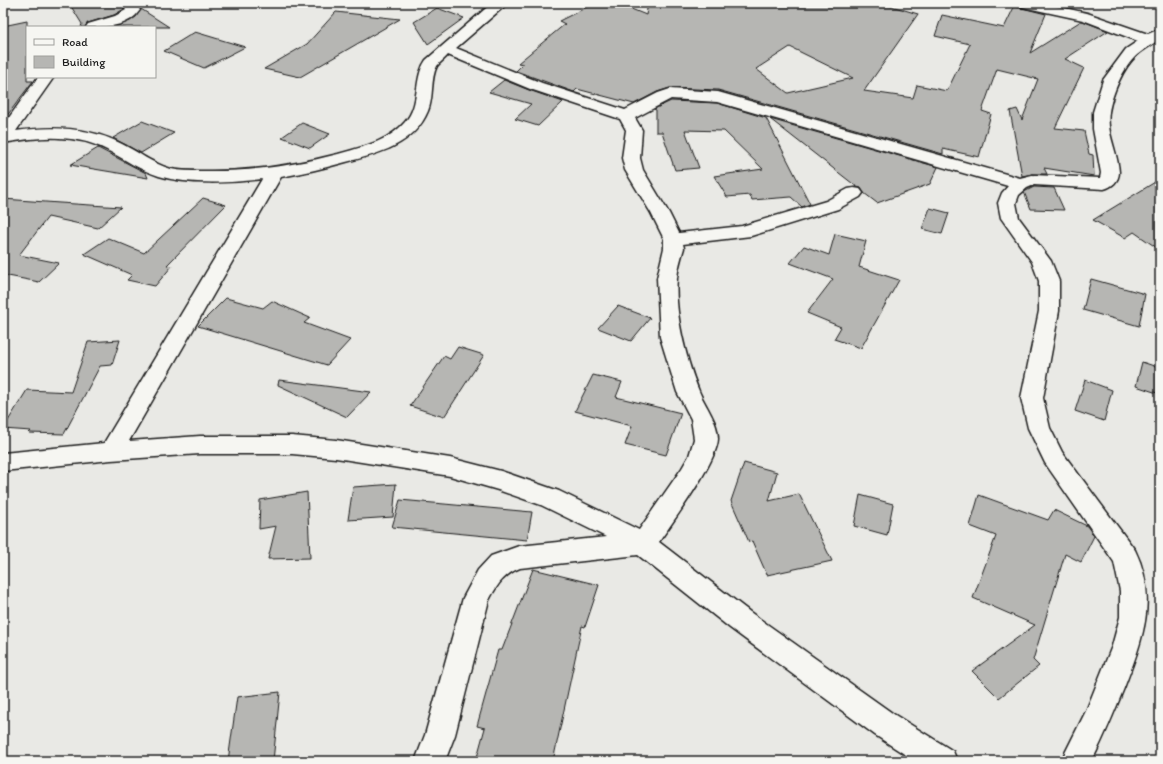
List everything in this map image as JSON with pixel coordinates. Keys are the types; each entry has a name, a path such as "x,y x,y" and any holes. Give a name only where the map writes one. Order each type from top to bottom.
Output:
{"street":[{"path":"96,26 124,18 130,14 133,10 128,3"},
{"path":"3,138 29,134 76,134 103,141 165,173 178,175 247,177 308,167 352,156 373,150 395,139 408,128 416,119 423,106 426,92 426,73 431,63 446,48 501,3"},
{"path":"1023,3 1087,17 1155,36"},
{"path":"1076,761 1103,704 1126,648 1133,624 1132,576 1126,558 1053,457 1039,428 1032,398 1049,311 1050,288 1042,261 1010,218 1007,203 1011,193 1021,184 1032,180 1104,184 1108,180 1110,173 1101,129 1101,112 1104,99 1111,80 1131,52 1155,36"},
{"path":"430,761 440,735 476,598 487,578 500,564 519,557 643,544 690,475 700,457 706,439 702,419 688,392 672,337 668,309 667,278 674,248 673,239 644,184 634,170 631,158 634,130 626,116 536,86 487,67 446,48"},
{"path":"3,138 45,78"},
{"path":"626,116 670,94 718,97 1021,184"},
{"path":"111,451 275,172"},
{"path":"673,239 744,232 832,204 854,194"},
{"path":"3,462 111,451 200,445 292,445 336,449 450,467 502,481 550,498 643,544 740,620 885,725 942,761"}],"building":[{"path":"69,3 120,3 124,9 114,15 88,23 86,26 81,26 82,24"},
{"path":"595,3 600,3 612,8 619,4 646,15 648,3 881,3 918,14 864,91 913,98 917,85 947,91 970,44 935,36 942,15 1004,28 1015,5 1046,14 1030,53 1083,21 1108,31 1065,59 1084,68 1055,128 1084,131 1089,154 1093,155 1094,176 1044,168 1047,174 1022,176 1010,111 1017,109 1022,120 1038,79 997,69 982,111 991,114 979,157 943,149 943,154 718,90 670,88 657,92 634,104 577,89 574,92 516,71 523,64 518,63 565,24 559,21","holes":["790,47 853,78 788,93 756,69"]},
{"path":"437,8 464,18 428,44 414,22"},
{"path":"141,9 169,27 117,26 136,17"},
{"path":"336,12 400,19 300,77 264,69 307,44"},
{"path":"27,21 26,78 27,81 33,81 3,121 3,26"},
{"path":"195,32 245,47 204,68 164,51"},
{"path":"504,80 563,102 538,126 515,119 531,104 489,92"},
{"path":"671,101 717,103 766,118 810,204 802,207 791,197 752,200 750,195 727,197 714,176 763,169 724,131 685,130 699,168 675,170 662,132 656,132 656,110 654,109"},
{"path":"770,119 938,167 930,184 877,203 864,193 861,188 857,187"},
{"path":"142,121 174,133 141,153 113,138"},
{"path":"302,123 330,134 310,148 282,137"},
{"path":"98,148 146,173 148,178 70,165"},
{"path":"1160,179 1160,250 1134,232 1125,238 1093,220"},
{"path":"1034,187 1054,188 1064,210 1031,209 1024,192"},
{"path":"203,198 226,205 167,265 172,266 155,286 127,280 132,275 84,254 108,238 144,253"},
{"path":"3,199 121,207 98,228 48,217 19,255 59,263 39,282 3,275"},
{"path":"930,208 949,213 942,234 922,229"},
{"path":"835,234 866,241 859,267 899,280 861,348 834,339 841,327 807,313 833,279 790,263 804,246 829,255"},
{"path":"1091,279 1145,294 1139,326 1083,310"},
{"path":"226,298 263,308 272,301 310,318 304,323 350,340 327,365 198,326"},
{"path":"618,306 650,318 631,341 598,328"},
{"path":"120,340 112,365 100,366 64,434 29,433 31,431 3,429 27,390 71,392 88,342"},
{"path":"458,347 484,355 444,417 410,406 444,356 450,359"},
{"path":"1142,362 1160,368 1160,394 1136,386"},
{"path":"593,375 622,382 616,397 681,413 666,455 625,445 632,426 575,411"},
{"path":"279,380 371,392 347,417 278,385"},
{"path":"1085,380 1112,390 1104,421 1075,411"},
{"path":"744,463 777,472 769,501 799,494 832,561 767,575 752,541 749,542 731,501"},
{"path":"396,484 393,517 348,520 353,487"},
{"path":"307,492 310,558 268,559 276,526 259,529 260,500"},
{"path":"860,495 893,504 887,535 854,526"},
{"path":"979,495 1048,520 1054,510 1087,526 1094,536 1081,562 1065,554 1033,660 1039,666 999,698 972,671 1035,625 973,598 996,536 970,526"},
{"path":"400,500 532,512 527,540 392,527"},
{"path":"533,569 599,585 585,627 582,626 553,761 476,761 485,728 477,726 498,650 502,650"},
{"path":"280,692 273,761 228,761 237,697"}]}
